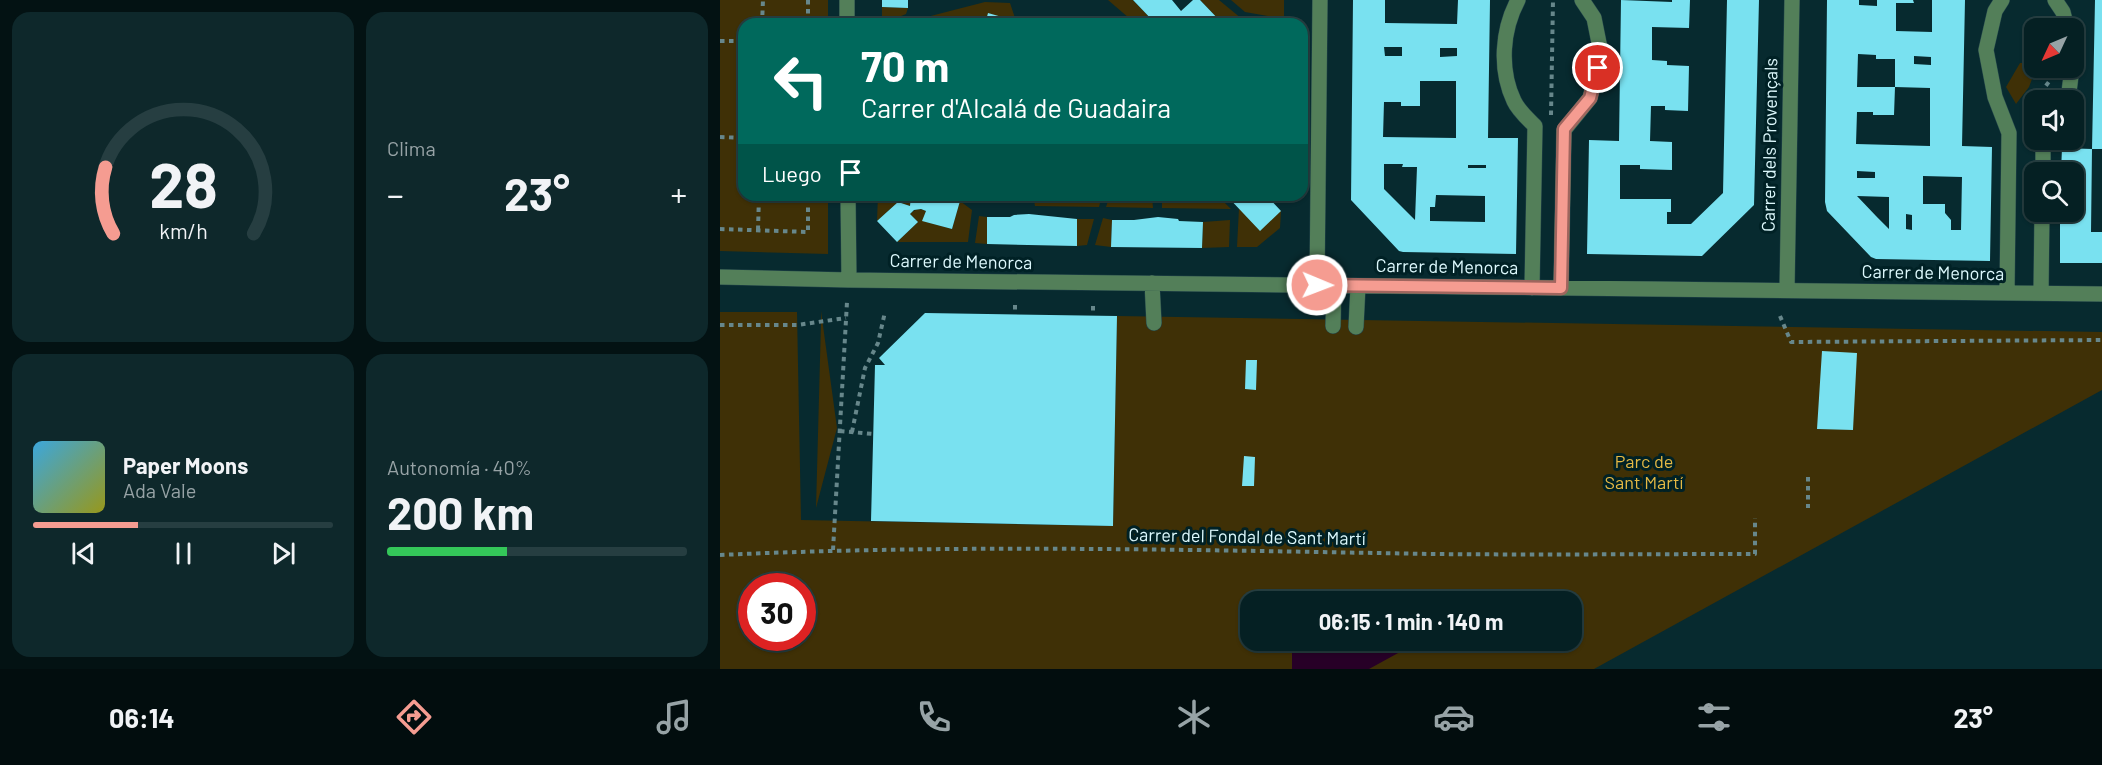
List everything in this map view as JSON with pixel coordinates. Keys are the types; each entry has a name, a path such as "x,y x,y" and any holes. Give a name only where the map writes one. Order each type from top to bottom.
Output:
{"street":[{"path":"847,0 847,18"},
{"path":"1317,285 1320,0"},
{"path":"1518,0 1510,16 1505,38 1504,62 1514,103 1535,126 1532,288"},
{"path":"1561,288 1564,129 1590,98 1602,54 1594,18 1582,0"},
{"name":"Carrer dels Provençals","path":"1786,290 1792,0"},
{"path":"2002,0 1995,11 1986,50 1995,97 2009,133 2007,293"},
{"path":"2055,0 2064,18"},
{"path":"848,201 849,280"},
{"path":"2041,293 2042,222"},
{"name":"Carrer de Menorca","path":"720,277 2102,294"},
{"path":"1152,283 1154,323"},
{"path":"1333,326 1334,285"},
{"path":"1356,327 1358,286"}],"path":[{"path":"762,18 763,0"},
{"path":"808,0 808,18"},
{"path":"720,41 738,42"},
{"path":"2043,90 2052,78"},
{"path":"720,138 738,138"},
{"path":"758,230 759,201"},
{"path":"720,229 808,232 808,201"},
{"path":"833,550 847,302"},
{"path":"1015,305 1015,314"},
{"path":"1093,306 1093,315"},
{"path":"852,432 865,368 878,343 885,312"},
{"path":"1779,316 1791,342 2102,340"},
{"path":"720,325 797,325 846,318"},
{"path":"840,431 873,434"},
{"path":"1808,477 1808,508"},
{"name":"Carrer del Fondal de Sant Martí","path":"720,555 833,550 1116,548 1436,554 1755,554 1755,518"}],"green space":[{"path":"720,0 828,0 828,18 738,18 738,201 828,201 828,254 720,251"},
{"path":"1108,0 1133,0 1150,18 1129,18"},
{"path":"1200,0 1219,0 1241,18 1217,18"},
{"path":"1231,0 1284,0 1284,18 1245,12"},
{"path":"985,2 1010,3 1015,18 923,18"},
{"path":"882,7 908,8 906,14 896,18 882,18"},
{"path":"2020,63 2024,63 2024,78 2032,78 2029,87 2024,90 2016,104 2006,87"},
{"path":"878,201 910,201 910,206 898,202 877,221"},
{"path":"960,201 972,210 968,242 897,242 918,222 910,214 917,210 926,211 923,221 952,229"},
{"path":"1034,201 1100,201 1099,207 1035,206"},
{"path":"1108,201 1152,201 1153,208 1106,207"},
{"path":"1162,201 1223,201 1231,209 1162,208"},
{"path":"1239,208 1281,211 1280,228 1257,247 1237,247"},
{"path":"979,216 987,217 987,244 975,243"},
{"path":"1103,218 1112,220 1111,247 1095,245"},
{"path":"1077,219 1094,219 1087,245 1077,246"},
{"path":"1230,220 1229,247 1202,248 1203,222"},
{"path":"821,311 837,428 816,508 821,322"},
{"name":"Parc de Sant Martí","path":"720,312 797,312 801,520 1113,526 1117,316 2102,332 2102,390 1594,669 720,669"}],"shaded area":[{"path":"1402,651 1369,669 1292,669 1292,653 1252,652"}],"building":[{"path":"882,0 908,0 908,8 882,7"},
{"path":"1133,0 1172,0 1181,11 1193,0 1200,0 1217,18 1178,18 1176,16 1174,18 1150,18"},
{"path":"1353,0 1385,0 1385,23 1457,24 1458,0 1490,0 1488,138 1518,138 1516,254 1399,251 1351,200","holes":["1384,47 1402,47 1402,56 1385,56","1440,48 1457,48 1457,56 1440,57","1420,81 1456,81 1456,138 1383,137 1384,102 1401,102 1401,106 1420,106","1384,164 1417,167 1415,220 1384,189","1468,165 1486,165 1486,168 1468,168","1436,195 1485,196 1485,222 1430,221 1430,207 1435,207"]},
{"path":"1621,0 1672,2 1672,0 1690,0 1689,28 1652,27 1652,60 1667,61 1667,65 1689,66 1688,111 1665,110 1665,106 1651,106 1650,141 1672,142 1672,170 1640,169 1640,165 1620,165 1620,199 1671,199 1671,212 1667,212 1667,224 1691,224 1723,193 1727,0 1759,0 1754,205 1702,256 1587,254 1589,140 1619,141"},
{"path":"1827,0 1859,0 1859,5 1877,6 1877,0 1913,0 1914,3 1896,3 1896,31 1932,32 1932,0 1965,0 1962,146 1992,147 1990,261 1876,259 1871,257 1827,211 1825,202","holes":["1858,54 1876,55 1876,59 1895,59 1895,87 1857,87","1914,56 1931,57 1931,65 1914,64","1895,87 1930,88 1930,146 1856,144 1857,112 1894,115","1857,171 1875,172 1875,178 1857,178","1923,176 1962,177 1961,230 1951,230 1951,220 1945,213 1945,204 1923,204","1857,196 1889,197 1889,229 1876,216","1906,214 1912,215 1912,230 1906,229"]},
{"path":"2095,0 2102,0 2102,149 2092,149"},
{"path":"988,13 1006,18 987,18"},
{"path":"2092,149 2091,232 2102,232 2102,263 2060,263 2060,222 2084,222 2084,162 2061,162 2062,150"},
{"path":"910,201 960,201 952,229 922,221 926,211 914,210 910,214 918,222 897,242 877,221 898,202 910,206"},
{"path":"1232,201 1272,201 1281,211 1260,231"},
{"path":"1029,214 1077,219 1077,246 987,244 987,217"},
{"path":"1158,217 1203,222 1202,248 1111,247 1112,220"},
{"path":"925,313 1117,316 1113,526 871,521 875,365 885,365 879,358"},
{"path":"1822,351 1857,353 1853,430 1817,429"},
{"path":"1246,360 1257,360 1256,390 1245,389"},
{"path":"1244,456 1255,457 1254,486 1242,486"}],"route":[{"path":"1317,285 1561,288 1564,129 1590,98 1598,68"}]}
